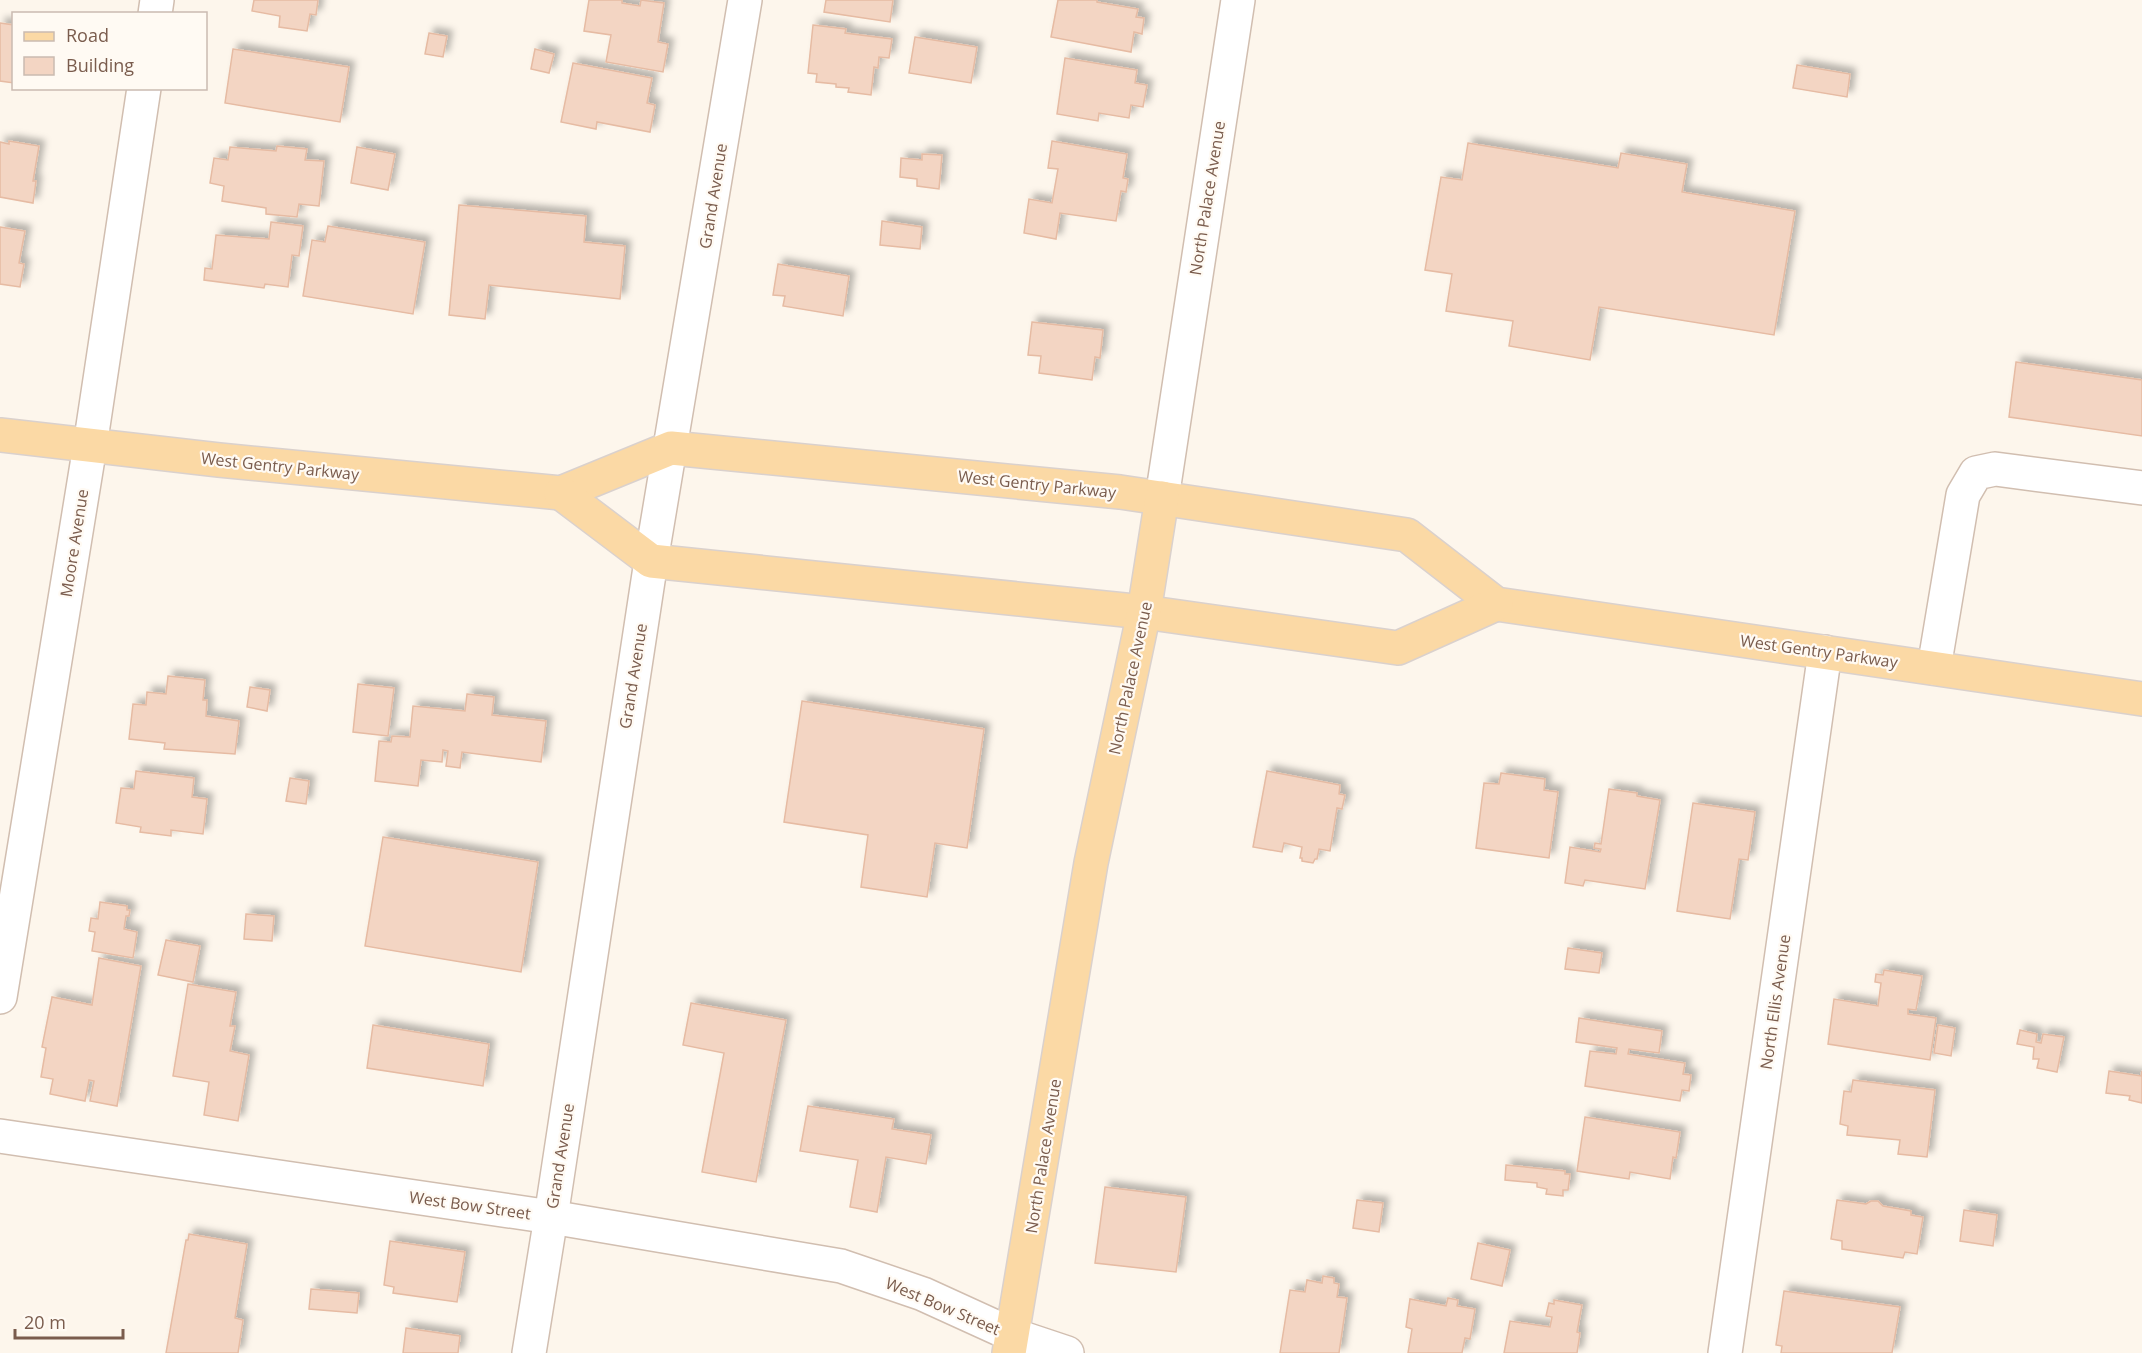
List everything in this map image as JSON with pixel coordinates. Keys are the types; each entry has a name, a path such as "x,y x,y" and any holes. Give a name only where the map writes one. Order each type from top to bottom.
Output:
{"main road":[{"name":"West Gentry Parkway","path":"0,435 561,493 671,448 1162,498 1407,535 1496,604 2142,699"},
{"path":"561,493 651,561 1144,612 1398,648 1496,604"},
{"name":"North Palace Avenue","path":"1011,1344 1091,863 1144,612 1162,498"}],"street":[{"name":"Grand Avenue","path":"529,1353 651,561 745,0"},
{"name":"North Palace Avenue","path":"1162,498 1238,0"},
{"name":"Moore Avenue","path":"0,997 90,446 144,90"},
{"path":"1934,668 1963,495 1976,473 1995,469 2142,488"},
{"name":"North Ellis Avenue","path":"1725,1353 1825,652"},
{"name":"West Bow Street","path":"0,1136 551,1217 841,1266 923,1294 1011,1344 1067,1353"}],"building":[{"path":"254,0 318,0 316,15 310,14 307,31 279,27 280,16 252,11"},
{"path":"589,0 622,0 622,3 640,6 641,0 664,3 658,42 668,44 663,72 606,62 611,35 584,31"},
{"path":"826,0 893,0 890,22 824,12"},
{"path":"1058,0 1097,0 1097,2 1138,9 1136,17 1144,18 1142,34 1134,32 1131,52 1051,37"},
{"path":"0,23 12,25 12,83 0,81"},
{"path":"813,25 846,29 845,33 892,39 889,58 879,57 878,68 874,67 871,95 848,92 849,88 836,87 836,84 816,82 817,74 808,73"},
{"path":"429,33 447,36 443,57 425,54"},
{"path":"915,37 977,47 971,83 909,73"},
{"path":"233,49 349,67 340,122 225,103"},
{"path":"535,49 554,54 549,73 531,69"},
{"path":"1065,58 1137,70 1135,83 1147,85 1143,107 1131,105 1129,118 1099,113 1098,121 1057,114"},
{"path":"573,63 652,78 647,103 655,105 650,132 597,122 596,129 561,122"},
{"path":"1797,65 1850,74 1847,97 1793,88"},
{"path":"9,141 39,146 33,181 36,181 33,203 0,197 0,142 9,144"},
{"path":"1052,141 1127,154 1123,178 1128,179 1126,192 1121,191 1116,221 1060,213 1056,239 1024,233 1029,199 1052,203 1058,169 1048,168"},
{"path":"1468,143 1618,168 1621,153 1687,164 1682,192 1795,211 1774,335 1599,307 1590,360 1509,346 1513,321 1446,311 1452,274 1425,270 1441,177 1462,180"},
{"path":"277,146 307,149 305,160 324,161 319,206 299,204 297,217 266,214 266,208 222,201 224,186 210,183 214,158 228,160 230,147 276,151"},
{"path":"357,147 395,154 388,190 351,183"},
{"path":"922,154 942,155 939,189 917,186 917,179 900,177 901,158 922,160"},
{"path":"459,205 586,216 584,242 625,246 620,299 489,285 485,319 449,315"},
{"path":"882,221 922,227 920,249 880,245"},
{"path":"271,222 303,226 299,256 292,255 288,287 265,284 264,288 204,280 205,268 212,269 216,235 269,239"},
{"path":"328,226 425,242 413,314 303,296 312,240 325,242"},
{"path":"0,227 25,231 19,263 24,264 20,287 0,284"},
{"path":"778,264 849,276 843,316 783,306 785,296 773,295"},
{"path":"1032,322 1103,330 1100,358 1095,357 1092,380 1039,373 1041,356 1028,355"},
{"path":"2016,362 2142,380 2142,436 2009,417"},
{"path":"168,676 205,680 203,700 207,700 206,716 239,721 235,754 164,749 165,743 129,739 133,704 146,705 147,692 166,694"},
{"path":"358,684 394,688 388,736 353,732"},
{"path":"250,687 270,690 267,711 247,707"},
{"path":"467,694 494,697 492,715 546,721 541,762 462,752 460,768 446,766 448,751 443,750 442,762 421,760 418,786 375,781 379,741 391,742 392,736 410,737 413,706 465,711"},
{"path":"802,701 984,729 967,848 935,843 927,897 861,887 868,835 784,822"},
{"path":"136,771 194,778 192,797 207,799 203,834 171,830 171,836 140,832 141,827 116,823 121,788 134,789"},
{"path":"1267,771 1340,785 1339,794 1345,795 1342,809 1337,808 1330,851 1319,849 1317,859 1313,863 1302,861 1300,858 1302,847 1284,843 1282,852 1253,847"},
{"path":"1501,773 1545,779 1544,790 1558,792 1549,858 1476,848 1484,783 1499,784"},
{"path":"290,778 309,781 306,804 286,801"},
{"path":"1609,789 1637,793 1637,796 1660,800 1645,889 1585,880 1583,886 1565,883 1570,847 1600,852 1601,849 1594,848 1595,843 1601,844"},
{"path":"1693,803 1755,812 1748,860 1739,859 1730,919 1677,911"},
{"path":"383,837 538,862 521,972 365,946"},
{"path":"100,902 127,906 127,910 130,910 129,916 126,916 124,929 137,932 133,958 92,951 95,932 89,931 91,918 98,919"},
{"path":"246,914 274,916 272,941 244,939"},
{"path":"166,940 200,946 193,982 158,975"},
{"path":"1568,948 1602,953 1599,973 1565,969"},
{"path":"99,958 141,966 117,1106 90,1101 94,1081 89,1080 85,1101 50,1094 53,1079 41,1077 46,1048 42,1047 52,997 92,1005"},
{"path":"1884,970 1922,976 1916,1010 1908,1009 1908,1014 1936,1018 1930,1060 1828,1044 1834,999 1878,1006 1881,983 1875,982 1876,974 1883,975"},
{"path":"188,984 236,992 230,1026 235,1026 230,1051 249,1055 238,1121 204,1115 209,1082 173,1076"},
{"path":"691,1003 786,1020 756,1182 702,1172 724,1053 683,1045"},
{"path":"1579,1018 1662,1031 1659,1053 1629,1049 1628,1054 1685,1063 1683,1074 1691,1075 1689,1091 1682,1090 1680,1101 1585,1086 1590,1051 1616,1054 1617,1048 1576,1042"},
{"path":"373,1025 489,1044 483,1086 367,1068"},
{"path":"1938,1025 1955,1028 1951,1056 1934,1053"},
{"path":"2020,1030 2037,1034 2036,1042 2041,1043 2043,1034 2064,1037 2057,1072 2037,1068 2039,1059 2033,1059 2034,1047 2017,1044"},
{"path":"2109,1071 2141,1076 2142,1071 2142,1103 2129,1100 2130,1096 2106,1093"},
{"path":"1853,1080 1935,1090 1927,1157 1898,1154 1900,1140 1847,1135 1848,1126 1840,1124 1844,1091 1851,1092"},
{"path":"808,1106 894,1119 892,1129 931,1135 926,1164 886,1157 877,1212 850,1207 858,1160 800,1151"},
{"path":"1585,1117 1680,1132 1670,1179 1630,1172 1629,1179 1577,1171"},
{"path":"1506,1165 1565,1171 1565,1174 1570,1174 1568,1190 1563,1190 1563,1196 1546,1194 1547,1189 1537,1187 1537,1183 1505,1180"},
{"path":"1105,1187 1186,1197 1176,1272 1095,1263"},
{"path":"1357,1200 1383,1203 1379,1232 1353,1228"},
{"path":"1837,1200 1866,1204 1878,1201 1883,1206 1911,1211 1911,1215 1923,1217 1917,1254 1905,1252 1903,1258 1842,1249 1842,1241 1831,1239"},
{"path":"1964,1210 1997,1215 1993,1246 1960,1241"},
{"path":"189,1234 247,1244 235,1318 243,1320 238,1353 166,1353 186,1240"},
{"path":"390,1241 465,1252 457,1302 393,1293 394,1287 384,1285"},
{"path":"1478,1243 1510,1250 1502,1286 1471,1279"},
{"path":"1323,1276 1334,1278 1334,1283 1339,1284 1337,1297 1347,1298 1339,1353 1280,1353 1290,1290 1305,1292 1307,1280 1322,1283"},
{"path":"311,1289 359,1293 357,1313 309,1309"},
{"path":"1784,1291 1900,1307 1892,1353 1781,1353 1782,1346 1776,1345"},
{"path":"1448,1298 1458,1300 1457,1306 1475,1309 1470,1339 1465,1338 1462,1353 1408,1353 1412,1329 1406,1327 1410,1299 1446,1306"},
{"path":"1554,1300 1582,1305 1577,1332 1580,1333 1577,1353 1504,1353 1510,1321 1550,1327 1552,1317 1546,1316 1549,1303 1554,1304"},
{"path":"406,1328 460,1336 458,1353 403,1353"}]}
